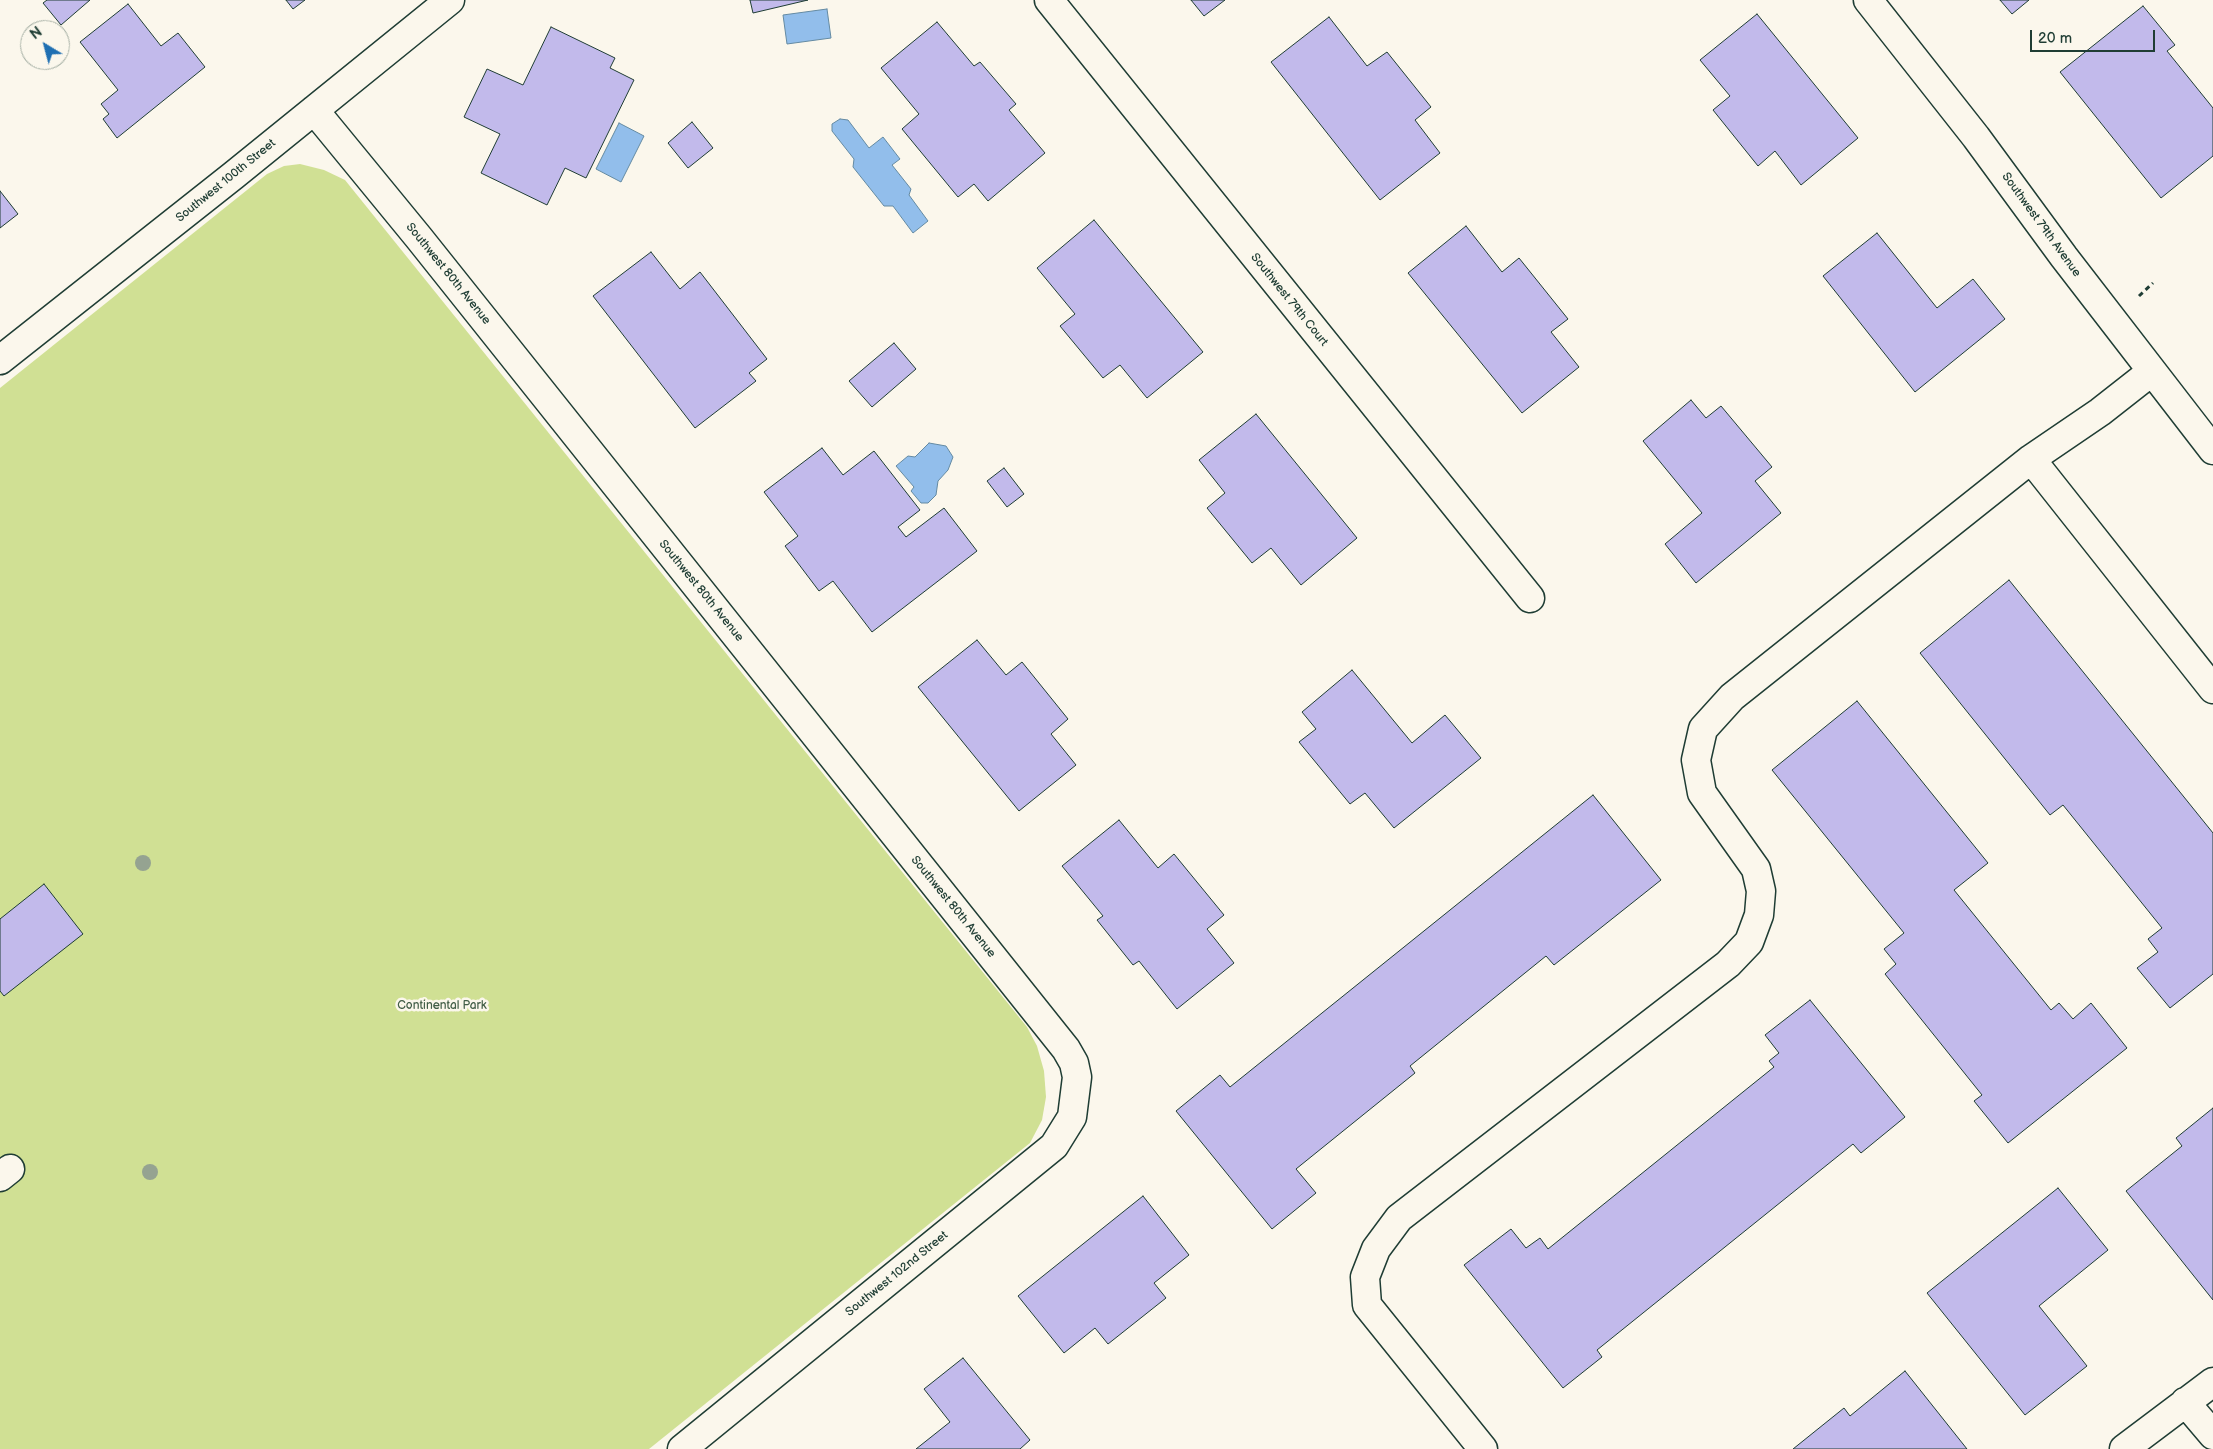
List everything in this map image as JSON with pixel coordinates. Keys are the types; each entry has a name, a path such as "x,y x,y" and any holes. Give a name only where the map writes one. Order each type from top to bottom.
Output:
{"street":[{"name":"Southwest 100th Street","path":"0,360 450,0"},
{"name":"Southwest 79th Court","path":"1049,0 1530,598"},
{"name":"Southwest 79th Avenue","path":"1868,0 1976,137 2052,242 2213,450"},
{"name":"Southwest 80th Avenue","path":"314,110 419,238 1066,1049 1074,1062 1076,1077"},
{"path":"1483,1449 1367,1305 1365,1277 1376,1249 1399,1218 1728,964 1749,942 1759,915 1761,891 1756,869 1702,793 1696,760 1703,729 1732,697 2031,459 2100,412 2151,372"},
{"path":"2031,459 2213,689"},
{"name":"Southwest 102nd Street","path":"682,1449 1054,1146 1072,1117 1076,1077"},
{"path":"2124,1449 2213,1382"},
{"path":"2185,1402 2213,1435"}],"path":[{"path":"2138,296 2152,283"}],"green space":[{"name":"Continental Park","path":"300,164 324,170 345,180 1027,1027 1037,1046 1044,1071 1046,1097 1042,1120 1030,1143 649,1449 0,1449 0,388 267,174 284,166"}],"water":[{"path":"827,9 831,38 787,44 783,15"},
{"path":"840,119 848,120 869,148 883,137 900,159 892,165 911,189 909,195 928,221 913,233 893,206 884,206 853,167 854,159 832,131 832,124"},
{"path":"619,123 644,136 621,182 596,169"},
{"path":"929,443 946,446 953,457 948,470 938,481 936,495 928,503 921,503 911,491 914,487 896,466 908,456 915,457"}],"building":[{"path":"47,0 90,0 67,20 57,20 43,3"},
{"path":"286,0 305,0 293,9"},
{"path":"750,0 808,0 753,13"},
{"path":"1191,0 1225,0 1204,16"},
{"path":"2000,0 2029,0 2012,14"},
{"path":"128,4 161,46 178,33 205,67 117,138 103,119 109,114 101,104 118,90 80,42"},
{"path":"2143,6 2175,45 2167,51 2213,108 2213,156 2161,198 2060,72"},
{"path":"1757,14 1858,138 1801,185 1775,151 1758,166 1713,110 1730,96 1700,60"},
{"path":"1329,17 1367,66 1387,52 1431,107 1415,120 1440,153 1380,200 1271,62"},
{"path":"937,22 974,66 980,62 1016,104 1009,110 1045,153 988,201 974,184 958,197 902,129 919,114 881,68"},
{"path":"551,27 615,58 610,68 634,80 586,178 565,168 547,205 481,173 500,134 464,117 487,69 523,85"},
{"path":"692,122 713,148 688,168 668,143"},
{"path":"0,191 18,214 0,228"},
{"path":"1094,220 1203,352 1147,398 1120,365 1103,378 1060,326 1075,314 1037,268"},
{"path":"1466,226 1502,272 1519,258 1568,319 1551,332 1579,367 1522,413 1408,273"},
{"path":"1877,233 1937,308 1973,279 2005,319 1915,392 1823,276"},
{"path":"651,252 680,289 700,272 767,359 749,373 756,381 695,428 593,296"},
{"path":"894,343 916,369 872,407 849,381"},
{"path":"1691,400 1706,418 1721,406 1772,467 1755,481 1781,513 1696,583 1665,544 1702,513 1643,441"},
{"path":"1256,414 1357,538 1301,585 1271,548 1252,563 1207,508 1225,493 1199,460"},
{"path":"822,448 843,475 874,451 920,510 898,527 906,537 944,508 977,551 872,632 833,581 819,591 785,546 798,536 764,492"},
{"path":"1004,468 1024,494 1007,507 987,481"},
{"path":"2009,580 2213,833 2213,974 2170,1008 2137,968 2158,952 2148,939 2162,928 2063,805 2050,815 1920,653"},
{"path":"977,640 1006,675 1022,662 1068,719 1051,734 1076,765 1019,811 918,687"},
{"path":"1352,670 1412,743 1445,715 1481,758 1394,828 1365,793 1350,804 1299,742 1316,729 1302,712"},
{"path":"1857,701 1988,863 1954,890 2051,1010 2059,1003 2073,1019 2091,1003 2127,1048 2008,1143 1974,1101 1982,1095 1885,974 1896,964 1884,949 1904,933 1772,770"},
{"path":"1593,795 1661,880 1554,965 1546,956 1410,1066 1415,1073 1296,1169 1316,1193 1272,1229 1176,1111 1220,1075 1230,1087"},
{"path":"1119,820 1158,868 1174,854 1224,915 1207,929 1234,963 1177,1009 1139,961 1133,965 1097,920 1103,916 1062,866"},
{"path":"44,884 83,934 4,996 0,991 0,919"},
{"path":"1810,1000 1905,1117 1861,1153 1853,1144 1597,1350 1602,1357 1563,1388 1464,1265 1511,1229 1526,1248 1540,1238 1548,1249 1774,1067 1769,1061 1779,1053 1765,1035"},
{"path":"2213,1108 2213,1300 2126,1191 2182,1146 2176,1138"},
{"path":"2058,1188 2108,1250 2039,1306 2087,1366 2025,1415 1927,1293"},
{"path":"1143,1196 1189,1255 1154,1283 1166,1298 1108,1344 1095,1328 1064,1353 1018,1296"},
{"path":"963,1358 1030,1440 1020,1449 916,1449 950,1422 924,1389"},
{"path":"1905,1371 1967,1449 1793,1449 1844,1408 1850,1416"}]}
